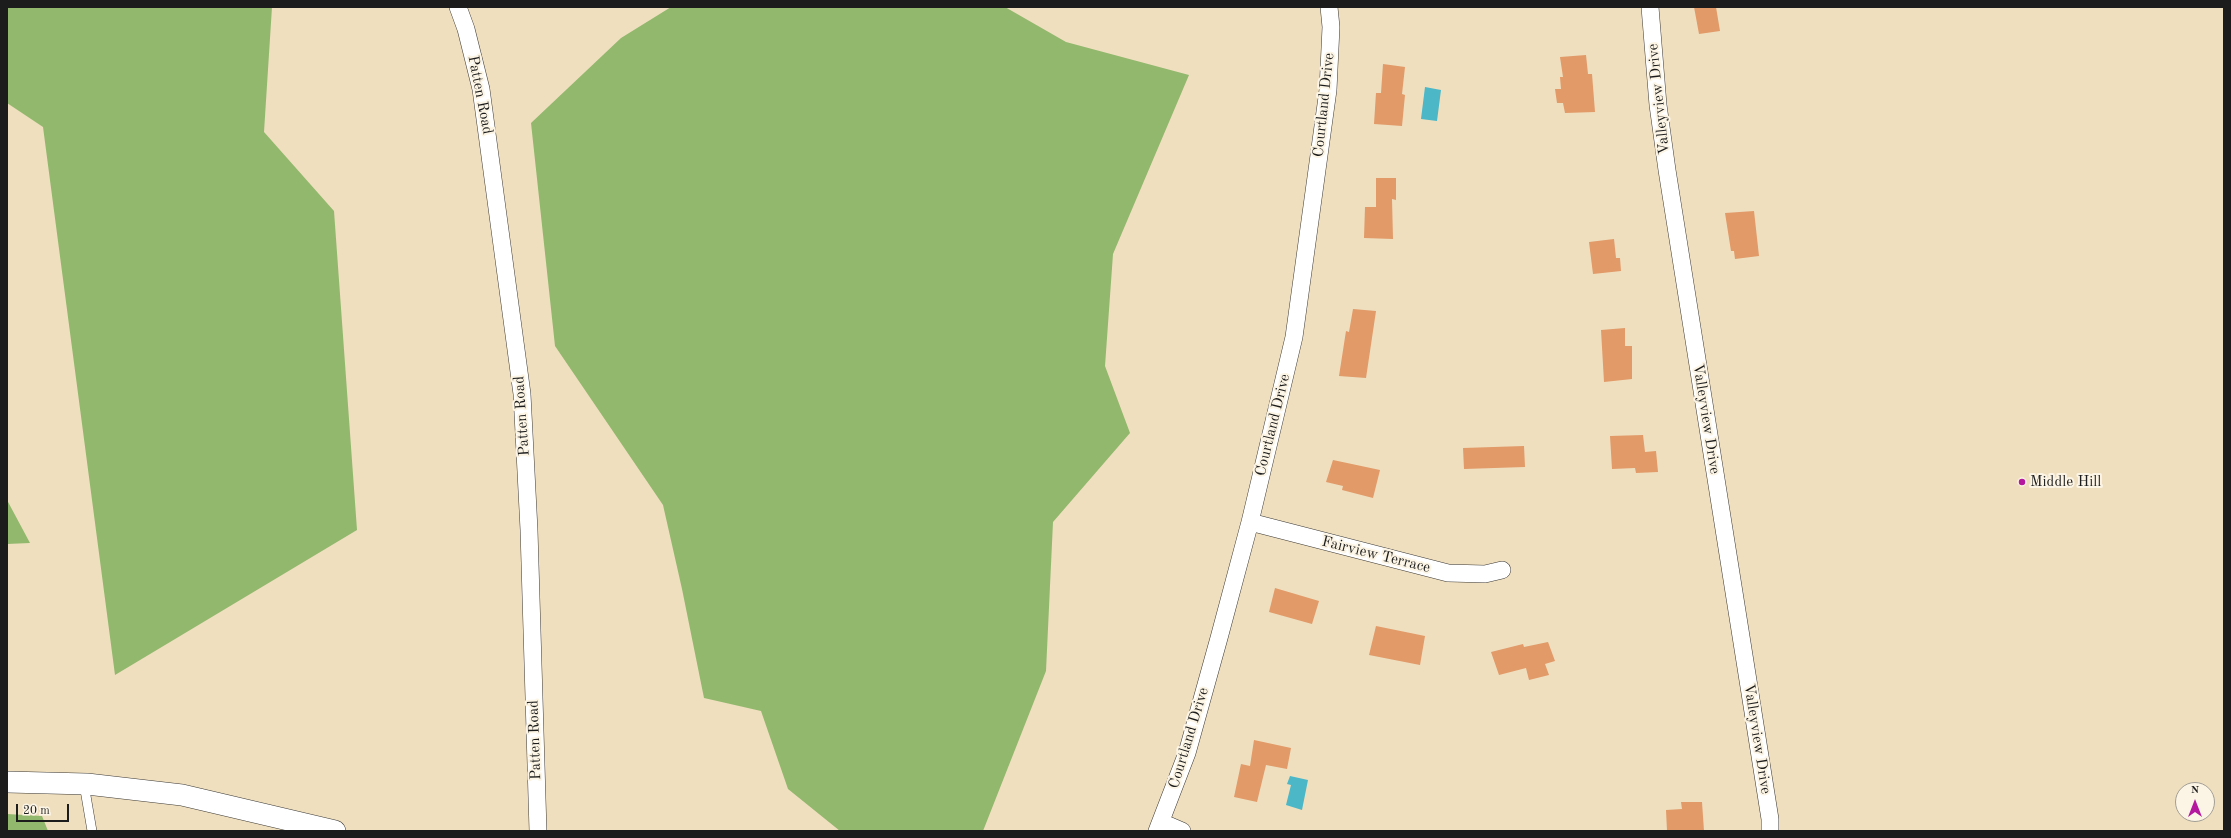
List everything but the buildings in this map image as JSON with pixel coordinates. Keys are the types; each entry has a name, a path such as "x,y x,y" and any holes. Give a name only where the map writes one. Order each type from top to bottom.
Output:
{"street":[{"name":"Patten Road","path":"458,7 466,29 481,89 522,394 529,530 538,831"},
{"name":"Courtland Drive","path":"1159,827 1186,753 1250,522 1286,373 1304,276 1328,90 1331,27 1329,7"},
{"name":"Valleyview Drive","path":"1650,7 1658,105 1667,170 1770,819 1770,831"},
{"name":"Fairview Terrace","path":"1250,522 1448,573 1485,574 1502,570"},
{"path":"7,782 84,784 182,796 335,831"},
{"path":"1159,827 1182,831"}],"lane":[{"path":"84,784 92,831"}],"green space":[{"path":"7,7 272,7 264,132 334,211 357,530 115,675 43,127 7,103"},
{"path":"671,7 1005,7 1066,42 1189,75 1113,254 1105,366 1130,433 1053,522 1046,671 983,831 840,831 788,789 761,711 704,698 663,505 555,346 531,123 621,38"},
{"path":"7,500 30,543 7,544"},
{"path":"7,814 42,816 48,831 7,831"}],"water":[{"path":"1425,87 1441,90 1437,121 1421,119"},
{"path":"1290,776 1308,780 1302,810 1286,805 1291,785 1287,784"}],"place":[{"name":"Middle Hill","path":"2022,482"}]}
